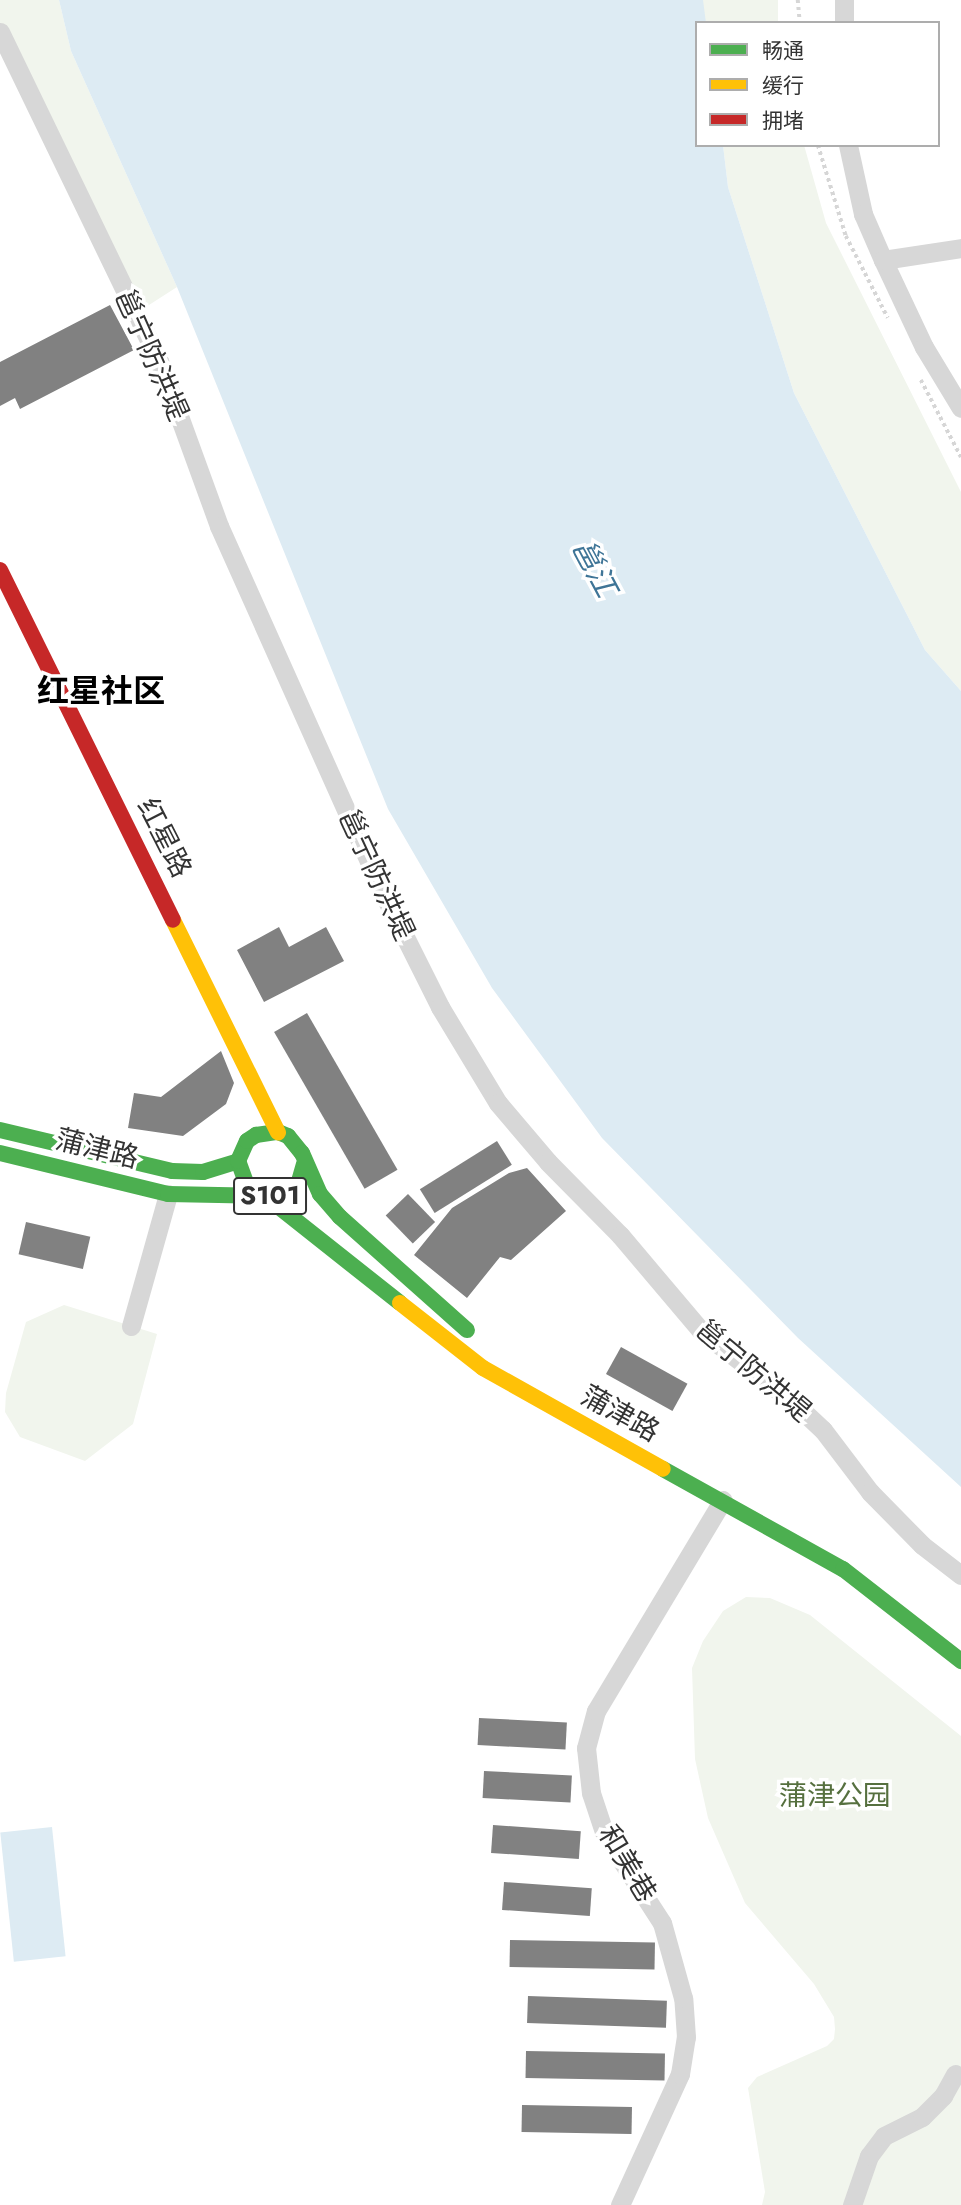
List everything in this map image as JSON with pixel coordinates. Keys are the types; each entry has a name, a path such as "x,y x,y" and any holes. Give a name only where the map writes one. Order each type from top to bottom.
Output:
{"main road":[{"name":"红星路","path":"0,570 278,1132"},
{"name":"蒲津路","path":"0,1130 172,1171 203,1172 238,1161 248,1188 265,1196 483,1368 843,1569 961,1661"},
{"name":"S101","path":"238,1161 247,1141 256,1135 278,1132 297,1143 304,1164"},
{"name":"蒲津路","path":"0,1153 168,1194 265,1196 292,1189 304,1164"},
{"path":"304,1164 320,1194 372,1250 484,1343"}],"street":[{"path":"844,0 844,21"},
{"name":"邕宁防洪堤","path":"0,32 159,361 219,526 381,889 440,1007 498,1103 548,1162 621,1235 701,1331 800,1408 823,1430 870,1492 922,1545 961,1575"},
{"path":"848,147 863,214 924,347 961,408"},
{"path":"883,260 961,247"},
{"path":"131,1326 168,1194"},
{"name":"和美巷","path":"620,2205 680,2074 686,2037 683,1998 662,1923 605,1835 591,1793 586,1748 596,1711 723,1500"},
{"path":"852,2205 869,2156 884,2136 922,2117 943,2096 955,2074"}],"path":[{"path":"798,0 800,21"}],"green space":[{"path":"0,0 59,0 71,51 177,287 135,314 0,32"},
{"path":"703,0 778,0 778,21 703,21"},
{"path":"723,147 805,147 826,223 961,492 961,691 925,650 794,393 728,187"},
{"path":"64,1305 157,1334 133,1424 85,1461 20,1437 5,1412 6,1393 26,1322"},
{"name":"蒲津公园","path":"746,1597 770,1598 810,1615 961,1736 961,2205 762,2205 765,2192 748,2088 757,2077 827,2046 834,2039 835,2029 834,2017 814,1984 745,1903 708,1818 695,1759 692,1668 703,1641 723,1611"}],"water":[{"name":"邕江","path":"59,0 703,0 706,21 695,21 695,147 723,147 728,187 794,393 925,650 961,691 961,1487 798,1338 602,1138 492,988 388,809 177,287 71,51"},
{"path":"52,1827 66,1956 14,1962 0,1832"}],"building":[{"path":"110,305 134,350 20,409 15,398 0,406 0,362"},
{"path":"279,927 289,947 326,927 344,961 264,1002 237,950"},
{"path":"307,1013 398,1170 365,1189 274,1032"},
{"path":"221,1051 234,1083 226,1104 183,1136 128,1128 134,1093 161,1097"},
{"path":"497,1141 512,1165 435,1213 420,1189"},
{"path":"527,1168 566,1211 511,1260 500,1257 467,1298 414,1255 452,1208 509,1173"},
{"path":"408,1194 435,1222 413,1244 386,1216"},
{"path":"26,1222 90,1237 83,1269 19,1254"},
{"path":"621,1347 687,1384 672,1411 606,1374"},
{"path":"479,1718 567,1723 565,1750 478,1745"},
{"path":"484,1771 572,1776 570,1803 483,1798"},
{"path":"493,1825 581,1831 579,1859 491,1853"},
{"path":"504,1882 592,1888 590,1916 502,1910"},
{"path":"510,1940 655,1943 655,1970 510,1967"},
{"path":"528,1996 667,2001 666,2028 527,2023"},
{"path":"526,2051 665,2053 665,2080 526,2078"},
{"path":"522,2105 632,2107 632,2134 522,2132"}],"traffic: fast":[{"path":"0,1130 172,1171 203,1172 238,1161"},
{"path":"304,1164 299,1182 274,1197 248,1188 238,1161 247,1141 256,1135 278,1132 288,1136 302,1153 320,1194 340,1217 467,1330"},
{"path":"0,1153 168,1194 265,1196 400,1303"},
{"path":"663,1469 843,1569 961,1661"}],"traffic: slow":[{"path":"173,920 278,1132"},
{"path":"400,1303 483,1368 663,1469"}],"traffic: jam":[{"path":"0,570 173,920"}],"district":[{"name":"红星社区","path":"101,691"}]}
